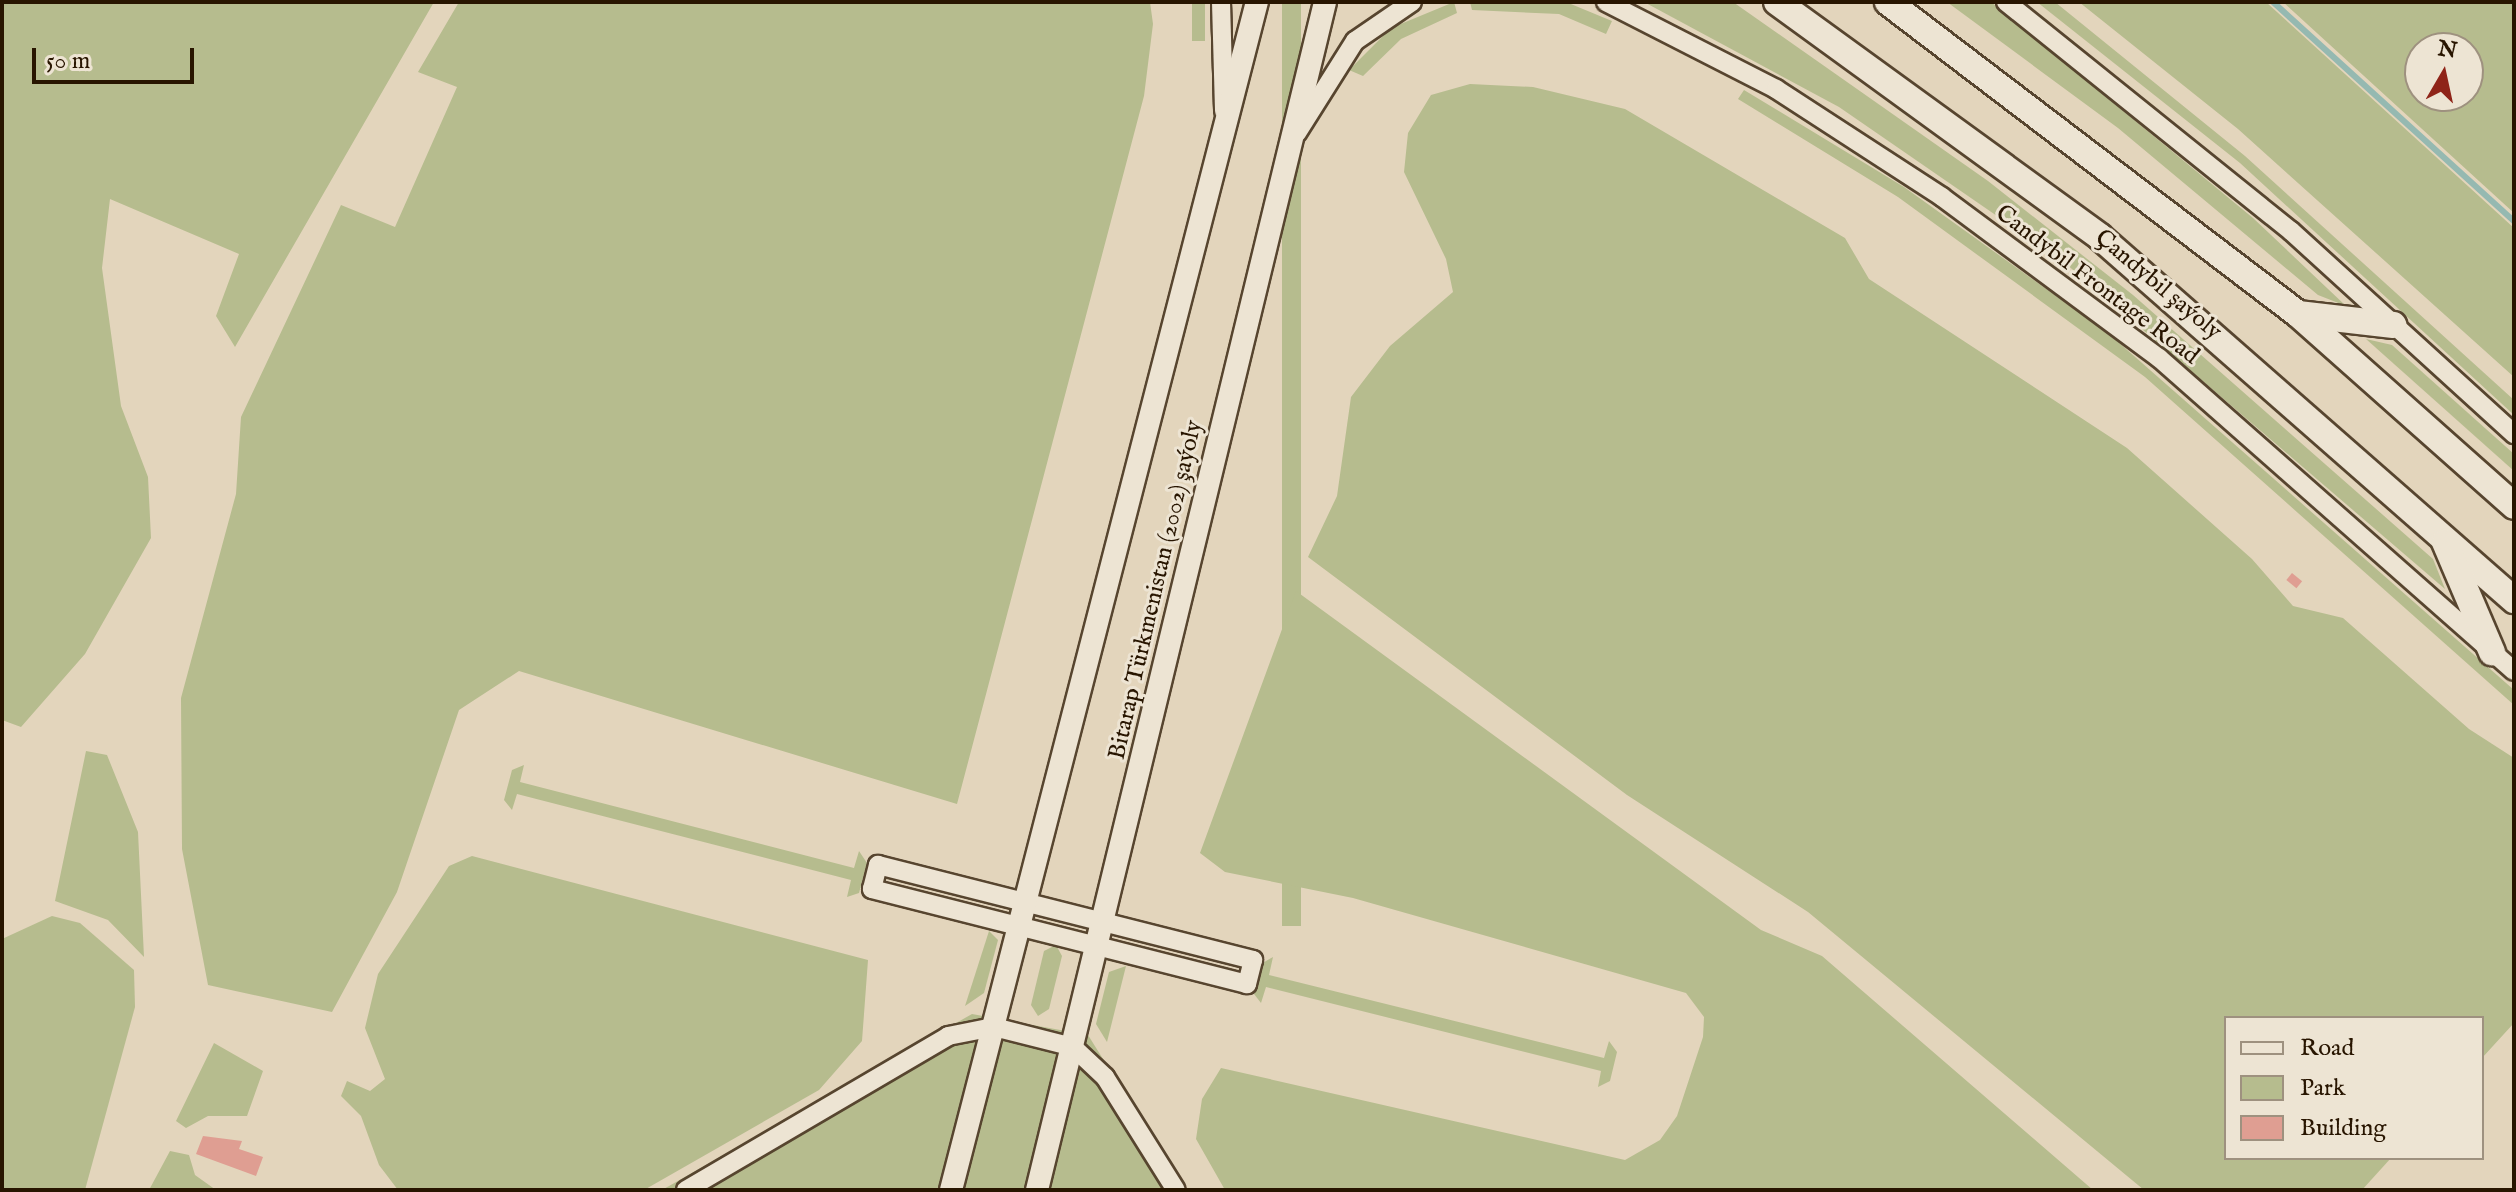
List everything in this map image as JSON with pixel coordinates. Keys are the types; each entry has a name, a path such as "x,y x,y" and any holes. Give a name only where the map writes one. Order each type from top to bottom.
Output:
{"main road":[{"name":"Çandybil şaýoly","path":"1777,2 2100,237 2514,600"},
{"path":"1888,2 2298,314 2514,506"},
{"path":"2298,314 2393,325"},
{"path":"2442,535 2492,652"}],"street":[{"name":"Bitarap Türkmenistan (2002) şaýoly","path":"1221,2 1224,135"},
{"name":"Bitarap Türkmenistan (2002) şaýoly","path":"951,1190 1257,2"},
{"name":"Bitarap Türkmenistan (2002) şaýoly","path":"1037,1190 1105,922 1284,152 1325,2"},
{"path":"1284,152 1355,41 1412,2"},
{"name":"Candybil Frontage Road","path":"1606,2 1776,89 1942,197 2159,358 2514,671"},
{"path":"2006,2 2291,231 2514,434"},
{"path":"878,865 1105,922 1253,960 1247,984 872,889 878,865"},
{"path":"686,1190 948,1036 994,1027 1073,1047 1105,1077 1176,1190"}],"green space":[{"path":"2,2 434,2 235,347 216,316 239,254 110,199 102,268 121,406 148,477 151,538 85,654 21,727 2,720"},
{"path":"459,2 1150,2 1153,24 1144,96 957,804 519,671 459,710 397,892 332,1012 208,985 182,849 181,698 236,494 241,417 341,205 395,227 457,87 418,72"},
{"path":"1192,2 1205,2 1205,41 1192,41"},
{"path":"1282,2 1301,2 1301,926 1282,926"},
{"path":"1454,2 1457,13 1401,39 1363,76 1349,70 1391,28"},
{"path":"1470,2 1566,2 1612,21 1606,34 1559,14 1472,10"},
{"path":"1644,2 1733,2 1988,181 2133,295 2433,559 2445,589 2065,263 1839,107"},
{"path":"1947,2 1991,2 2253,218 2346,306 2318,295 2118,128"},
{"path":"2037,2 2055,2 2245,156 2514,400 2514,415 2240,163"},
{"path":"2079,2 2266,2 2514,228 2514,377 2238,129"},
{"path":"2283,2 2514,2 2514,213"},
{"path":"1470,84 1533,87 1625,109 1845,238 1869,279 2127,448 2252,559 2293,606 2343,618 2469,729 2514,758 2514,1023 2484,1056 2484,1016 2224,1016 2224,1160 2389,1160 2362,1190 2144,1190 1808,912 1627,795 1308,557 1337,496 1351,397 1390,346 1453,292 1446,259 1404,172 1408,133 1431,95"},
{"path":"1744,90 1904,187 2109,334 2514,690 2514,705 2145,377 1898,197 1738,99"},
{"path":"2366,339 2392,345 2514,454 2514,471"},
{"path":"1296,591 1761,930 1822,956 2093,1190 1225,1190 1196,1139 1202,1099 1221,1068 1625,1160 1660,1140 1677,1116 1703,1037 1704,1017 1686,993 1353,898 1225,872 1200,853"},
{"path":"86,751 107,755 138,832 144,957 108,920 55,901"},
{"path":"524,765 520,782 854,868 859,851 867,863 859,893 847,897 851,880 517,794 512,810 504,800 512,770"},
{"path":"472,856 868,960 862,1041 819,1090 644,1190 398,1190 379,1165 361,1116 341,1096 347,1081 370,1091 385,1079 365,1028 378,974 449,866"},
{"path":"52,916 80,923 134,970 135,1007 85,1190 2,1190 2,939"},
{"path":"989,931 998,940 984,993 965,1006"},
{"path":"1056,945 1062,956 1049,1009 1038,1016 1031,1005 1044,951"},
{"path":"1273,957 1269,975 1604,1058 1609,1041 1617,1052 1610,1081 1598,1087 1601,1071 1266,987 1261,1003 1254,994 1261,964"},
{"path":"1126,966 1107,1042 1096,1024 1109,972"},
{"path":"972,1014 1088,1035 1185,1190 662,1190"},
{"path":"214,1043 263,1071 247,1116 208,1116 186,1128 176,1121"},
{"path":"170,1151 189,1155 195,1175 216,1190 149,1190"}],"building":[{"path":"2292,573 2302,581 2296,588 2286,580"},
{"path":"203,1136 242,1141 239,1149 263,1157 256,1176 196,1154"}],"waterway":[{"path":"2273,2 2514,221"}]}
